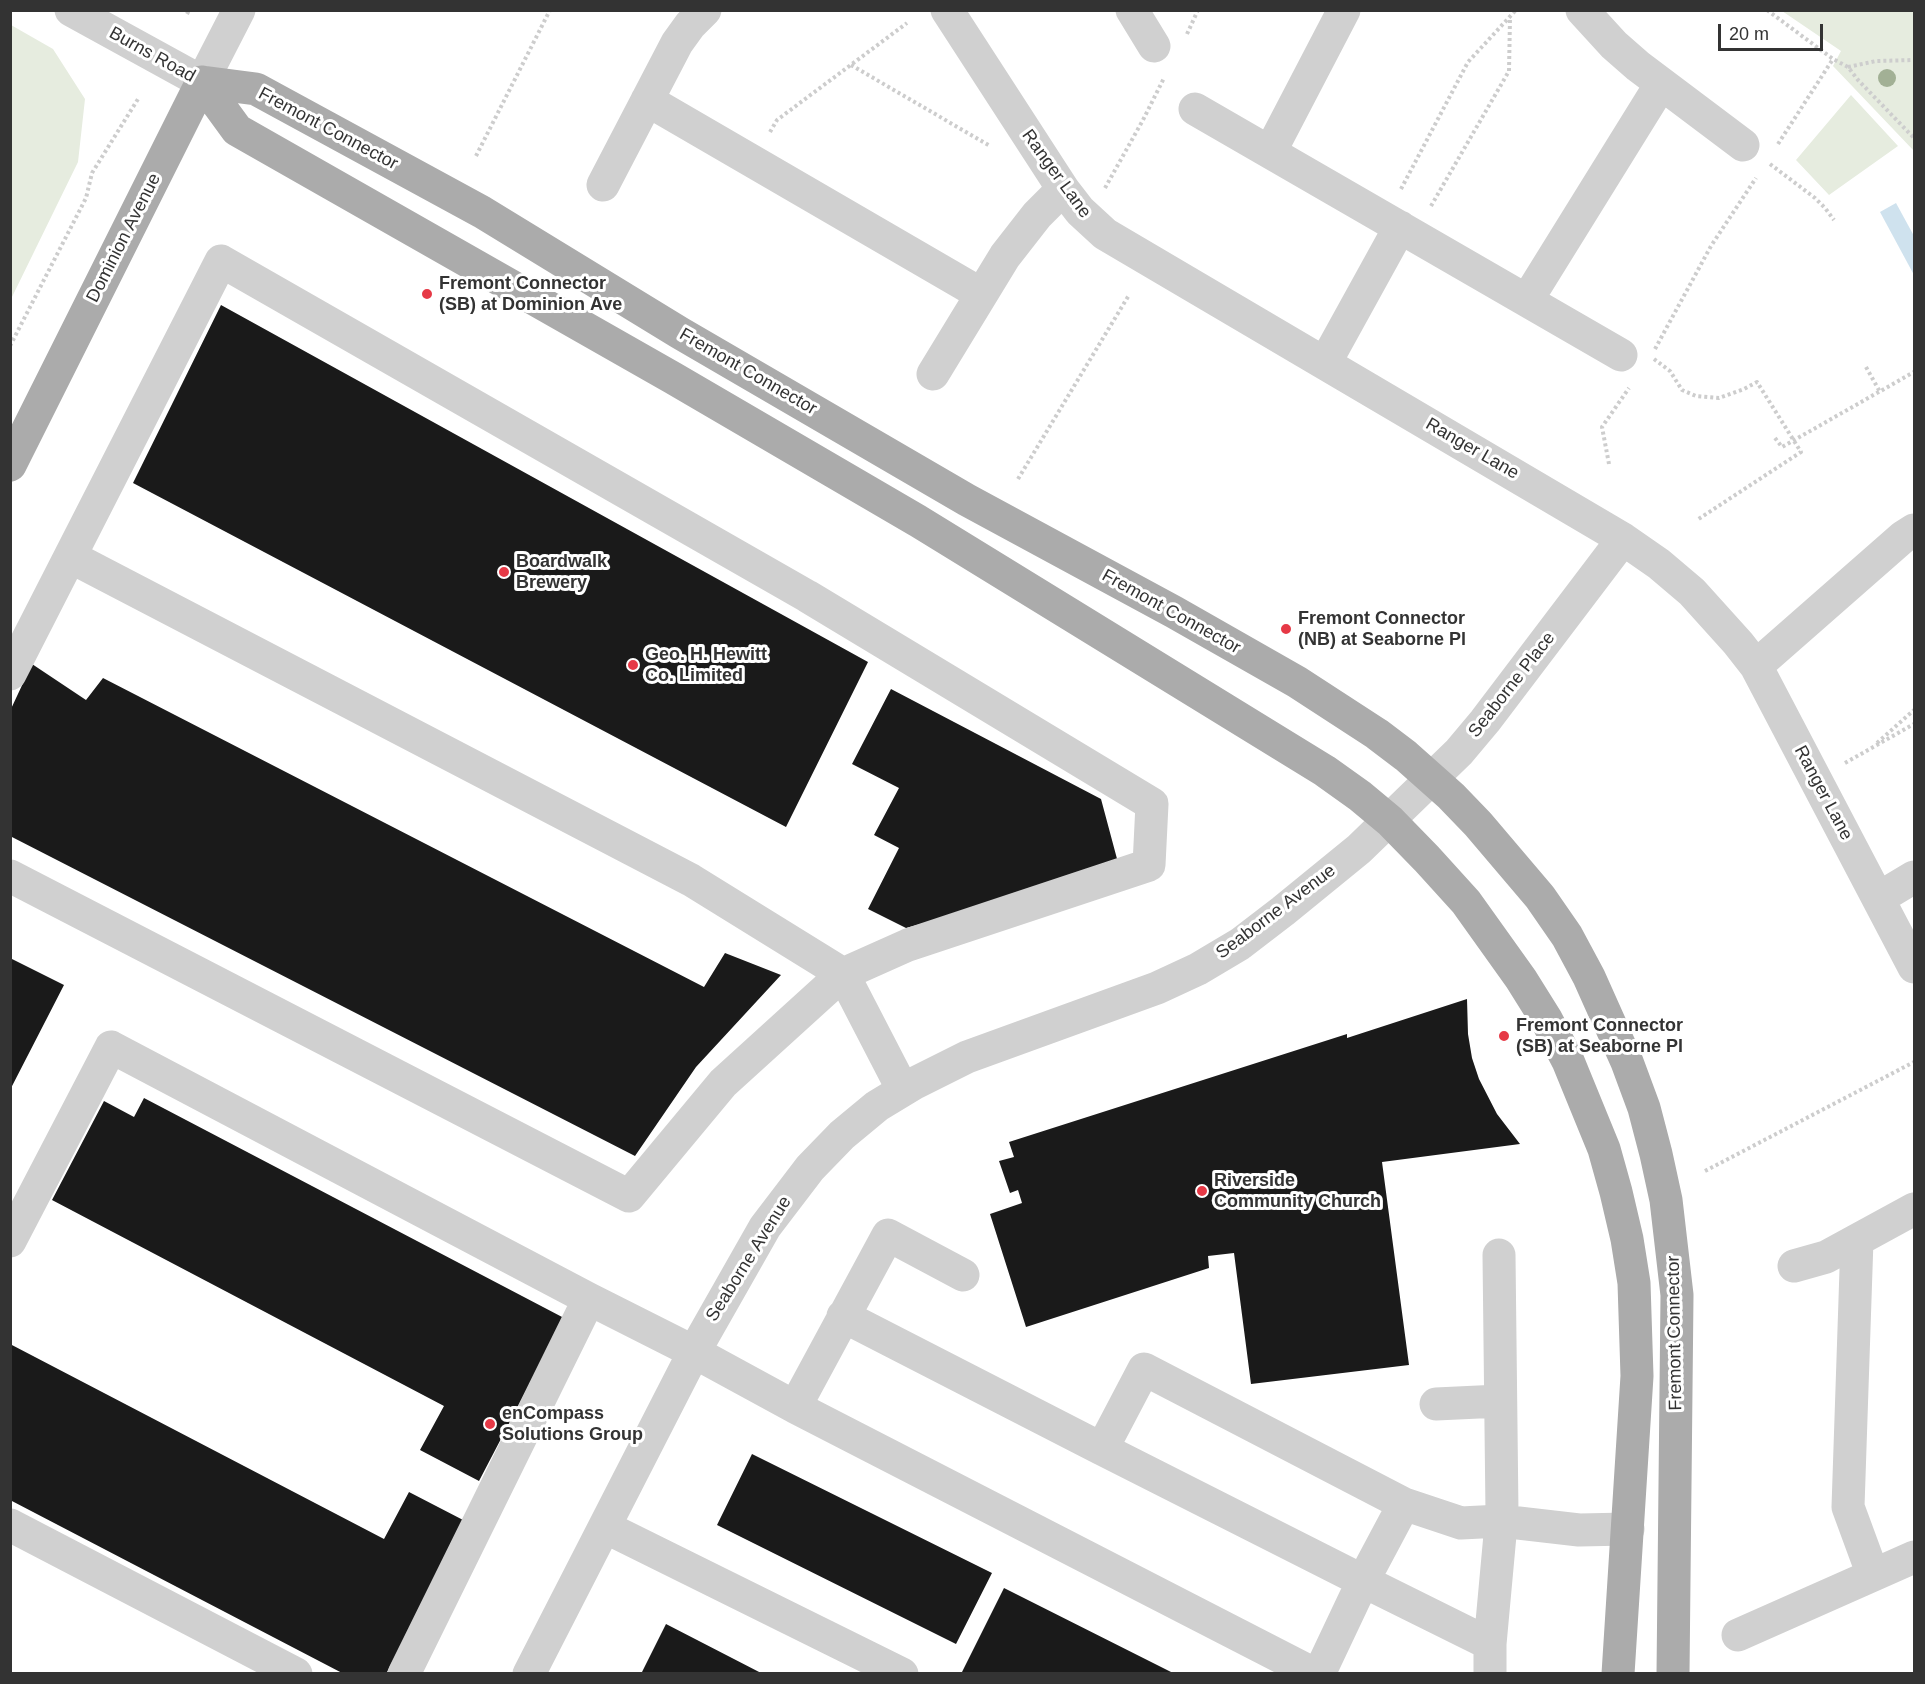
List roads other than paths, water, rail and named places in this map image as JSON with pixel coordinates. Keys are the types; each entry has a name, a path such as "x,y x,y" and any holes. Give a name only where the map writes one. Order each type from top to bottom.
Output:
{"main road":[{"name":"Dominion Avenue","path":"10,465 202,82"},
{"name":"Fremont Connector","path":"202,82 256,88 482,212 680,333 950,490 1297,682 1377,734 1433,779 1463,808 1510,860 1540,897 1567,936 1609,1018 1644,1108 1666,1200 1677,1295 1673,1674"},
{"path":"202,82 237,130 673,378 1009,575 1325,771 1360,796 1389,821 1427,859 1466,903 1521,979 1546,1019 1568,1061 1604,1149 1616,1192 1634,1283 1637,1376 1618,1674"}],"street":[{"name":"Burns Road","path":"71,10 202,82"},
{"name":"Dominion Avenue","path":"202,82 239,10"},
{"path":"603,185 677,43 705,10"},
{"name":"Ranger Lane","path":"946,10 1063,189 1092,224 1118,244 1623,539 1659,564 1692,592 1756,666 1914,967"},
{"path":"1132,10 1169,51"},
{"path":"1270,152 1344,10"},
{"path":"1582,10 1614,45 1660,84 1760,157"},
{"path":"1527,300 1660,84"},
{"path":"647,100 981,294"},
{"path":"1195,110 1527,300 1627,369"},
{"path":"933,374 981,294 1021,234 1063,189"},
{"path":"1325,363 1400,227"},
{"path":"10,674 221,261 807,596 1152,804 1149,865 908,945 843,974 723,1083 629,1196 10,876"},
{"path":"1756,666 1903,537 1914,530"},
{"name":"Seaborne Place","path":"1389,821 1433,779 1485,721 1623,539"},
{"path":"71,557 691,880 843,974 903,1090"},
{"name":"Seaborne Avenue","path":"529,1674 694,1352 747,1255 783,1200 842,1135 877,1106 967,1057 1157,988 1198,969 1239,944 1283,911 1389,821"},
{"path":"1879,898 1914,877"},
{"path":"10,1241 111,1047 795,1407 1317,1674 1404,1504"},
{"path":"1794,1266 1826,1257 1914,1209"},
{"path":"795,1407 888,1235 963,1275"},
{"path":"1857,1240 1848,1508 1873,1575"},
{"path":"843,1316 1363,1581 1490,1659 1501,1521 1499,1255"},
{"path":"404,1674 589,1299"},
{"path":"1102,1449 1144,1369 1404,1504 1461,1523 1501,1521 1579,1530 1628,1529"},
{"path":"1436,1404 1500,1401"},
{"path":"10,1525 296,1674"},
{"path":"605,1527 902,1674"},
{"path":"1738,1635 1914,1557"}],"water":[{"path":"1896,203 1914,236 1914,275 1880,212"}],"place":[{"name":"Fremont Connector (SB) at Dominion Ave","path":"427,294"},
{"name":"Boardwalk Brewery","path":"504,572"},
{"name":"Fremont Connector (NB) at Seaborne Pl","path":"1286,629"},
{"name":"Geo. H. Hewitt Co. Limited","path":"633,665"},
{"name":"Fremont Connector (SB) at Seaborne Pl","path":"1504,1036"},
{"name":"Riverside Community Church","path":"1202,1191"},
{"name":"enCompass Solutions Group","path":"490,1424"}]}
